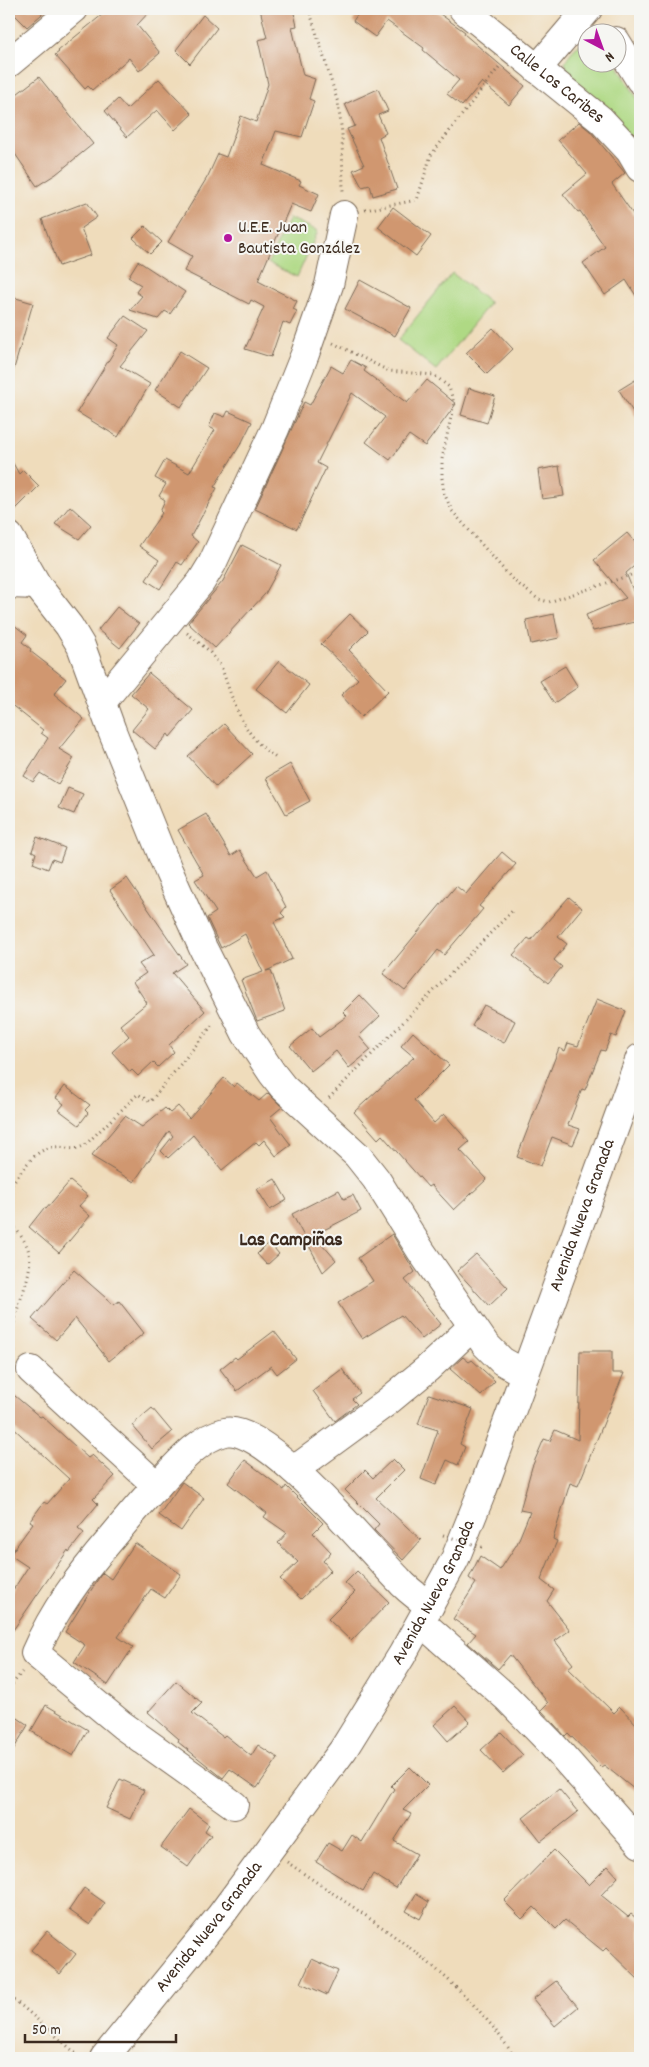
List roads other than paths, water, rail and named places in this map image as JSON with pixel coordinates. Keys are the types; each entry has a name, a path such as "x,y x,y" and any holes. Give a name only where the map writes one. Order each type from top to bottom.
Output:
{"street":[{"path":"9,63 74,9"},
{"name":"Calle Los Caribes","path":"463,9 601,120 630,151 640,168"},
{"path":"537,69 588,9"},
{"path":"597,9 605,22"},
{"path":"626,57 640,80"},
{"path":"102,702 171,620 201,582 212,564 275,429 313,332 329,285 344,215"},
{"path":"9,536 37,586 81,646 169,872 230,1004 246,1034 283,1087 357,1155 376,1179 472,1327 502,1361 525,1374"},
{"path":"9,584 37,586"},
{"name":"Avenida Nueva Granada","path":"104,2058 221,1915 343,1750 425,1614 455,1559 467,1532 640,1058"},
{"path":"294,1470 386,1402 427,1369 472,1327"},
{"path":"31,1370 157,1486"},
{"path":"234,1805 122,1725 35,1653 54,1613 81,1575 157,1486 202,1443 227,1432 238,1433 253,1439 294,1470 399,1581 425,1614 550,1742 640,1844"}],"place":[{"name":"U.E.E. Juan Bautista González","path":"228,238"}],"district":[{"name":"Las Campiñas","path":"291,1241"}]}
